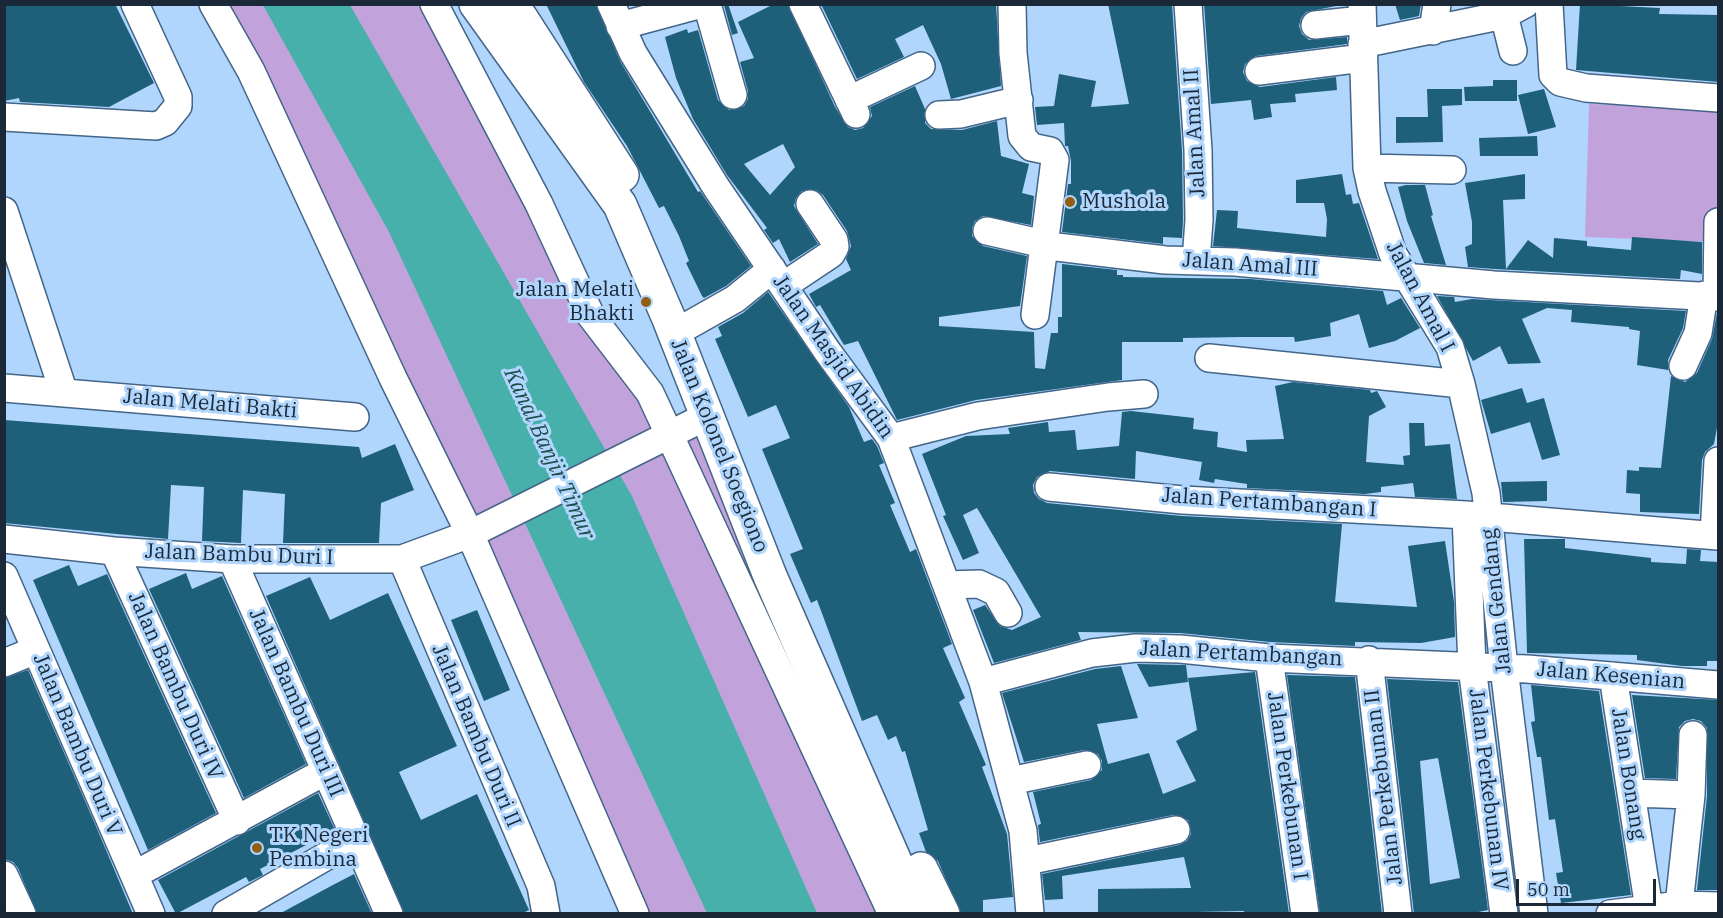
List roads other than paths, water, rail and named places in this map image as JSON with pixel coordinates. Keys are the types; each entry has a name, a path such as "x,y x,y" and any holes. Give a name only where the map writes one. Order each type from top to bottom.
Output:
{"main road":[{"name":"Jalan Kolonel Soegiono","path":"476,4 620,205 802,650 918,914"},
{"name":"Jalan Kolonel Soegiono","path":"517,10 634,194 867,750 943,914"}],"street":[{"path":"4,117 156,126 165,122 178,106 178,97 135,4"},
{"path":"213,4 251,71 398,389 634,914"},
{"path":"434,4 539,204 591,316 650,393 892,914"},
{"path":"616,15 702,4"},
{"path":"707,4 733,95"},
{"path":"803,4 853,107 921,66"},
{"path":"1012,4 1013,53 1025,141 1031,147 1050,151 1054,160 1035,315"},
{"name":"Jalan Amal II","path":"1188,4 1198,150 1199,220 1196,261"},
{"path":"1549,4 1553,75 1560,82 1586,88 1719,98"},
{"path":"1259,71 1362,32 1435,17 1514,10 1513,51"},
{"name":"Jalan Masjid Abidin","path":"616,15 644,72 716,187 777,278 891,438 983,682 1011,781 1028,861 1030,914"},
{"path":"1315,25 1362,32"},
{"name":"Jalan Amal I","path":"1362,32 1367,168 1393,254 1405,278 1450,347 1460,380 1486,493 1477,516"},
{"path":"939,115 961,114 1019,100"},
{"path":"1367,168 1452,170"},
{"path":"689,325 735,298 831,254 835,247 834,240 810,204"},
{"path":"4,211 64,393"},
{"path":"1683,366 1713,296 1719,222"},
{"name":"Jalan Amal III","path":"987,231 1043,243 1154,258 1494,285 1713,296"},
{"path":"1209,358 1460,380"},
{"name":"Jalan Melati Bakti","path":"4,388 356,417"},
{"path":"891,438 978,416 1097,398 1144,394"},
{"path":"464,536 707,416"},
{"path":"1716,535 1719,461"},
{"name":"Jalan Pertambangan I","path":"1049,487 1183,500 1477,516"},
{"name":"Jalan Gendang","path":"1477,516 1716,535"},
{"name":"Jalan Gendang","path":"1472,667 1477,516"},
{"name":"Jalan Gendang","path":"1477,516 1504,668 1534,914"},
{"name":"Jalan Bambu Duri I","path":"4,539 114,551 232,559 409,555 464,536"},
{"name":"Jalan Bambu Duri IV","path":"114,551 237,821"},
{"name":"Jalan Bambu Duri II","path":"409,555 541,886 546,914"},
{"name":"Jalan Bambu Duri III","path":"232,559 389,914"},
{"name":"Jalan Bambu Duri V","path":"4,576 151,914"},
{"path":"947,585 979,584 996,592 1008,613"},
{"name":"Jalan Pertambangan","path":"983,682 1092,652 1136,648 1504,668"},
{"path":"4,663 36,650"},
{"name":"Jalan Perkebunan I","path":"1269,657 1305,914"},
{"name":"Jalan Perkebunan II","path":"1369,660 1398,914"},
{"name":"Jalan Perkebunan IV","path":"1472,667 1504,914"},
{"name":"Jalan Kesenian","path":"1504,668 1719,685"},
{"name":"Jalan Bonang","path":"1613,676 1650,909"},
{"path":"1679,905 1691,795 1693,735"},
{"path":"1011,781 1087,765"},
{"path":"134,875 326,771"},
{"path":"1631,793 1691,795"},
{"path":"1028,861 1176,830"},
{"path":"226,914 356,839"},
{"path":"4,875 21,914"},
{"path":"1610,914 1679,905 1719,906"}],"water":[{"name":"Kanal Banjir Timur","path":"263,5 350,5 632,496 817,913 707,913 389,232"}],"place":[{"name":"Mushola","path":"1070,202"},
{"name":"Jalan Melati Bhakti","path":"646,302"},
{"name":"TK Negeri Pembina","path":"257,848"}]}
